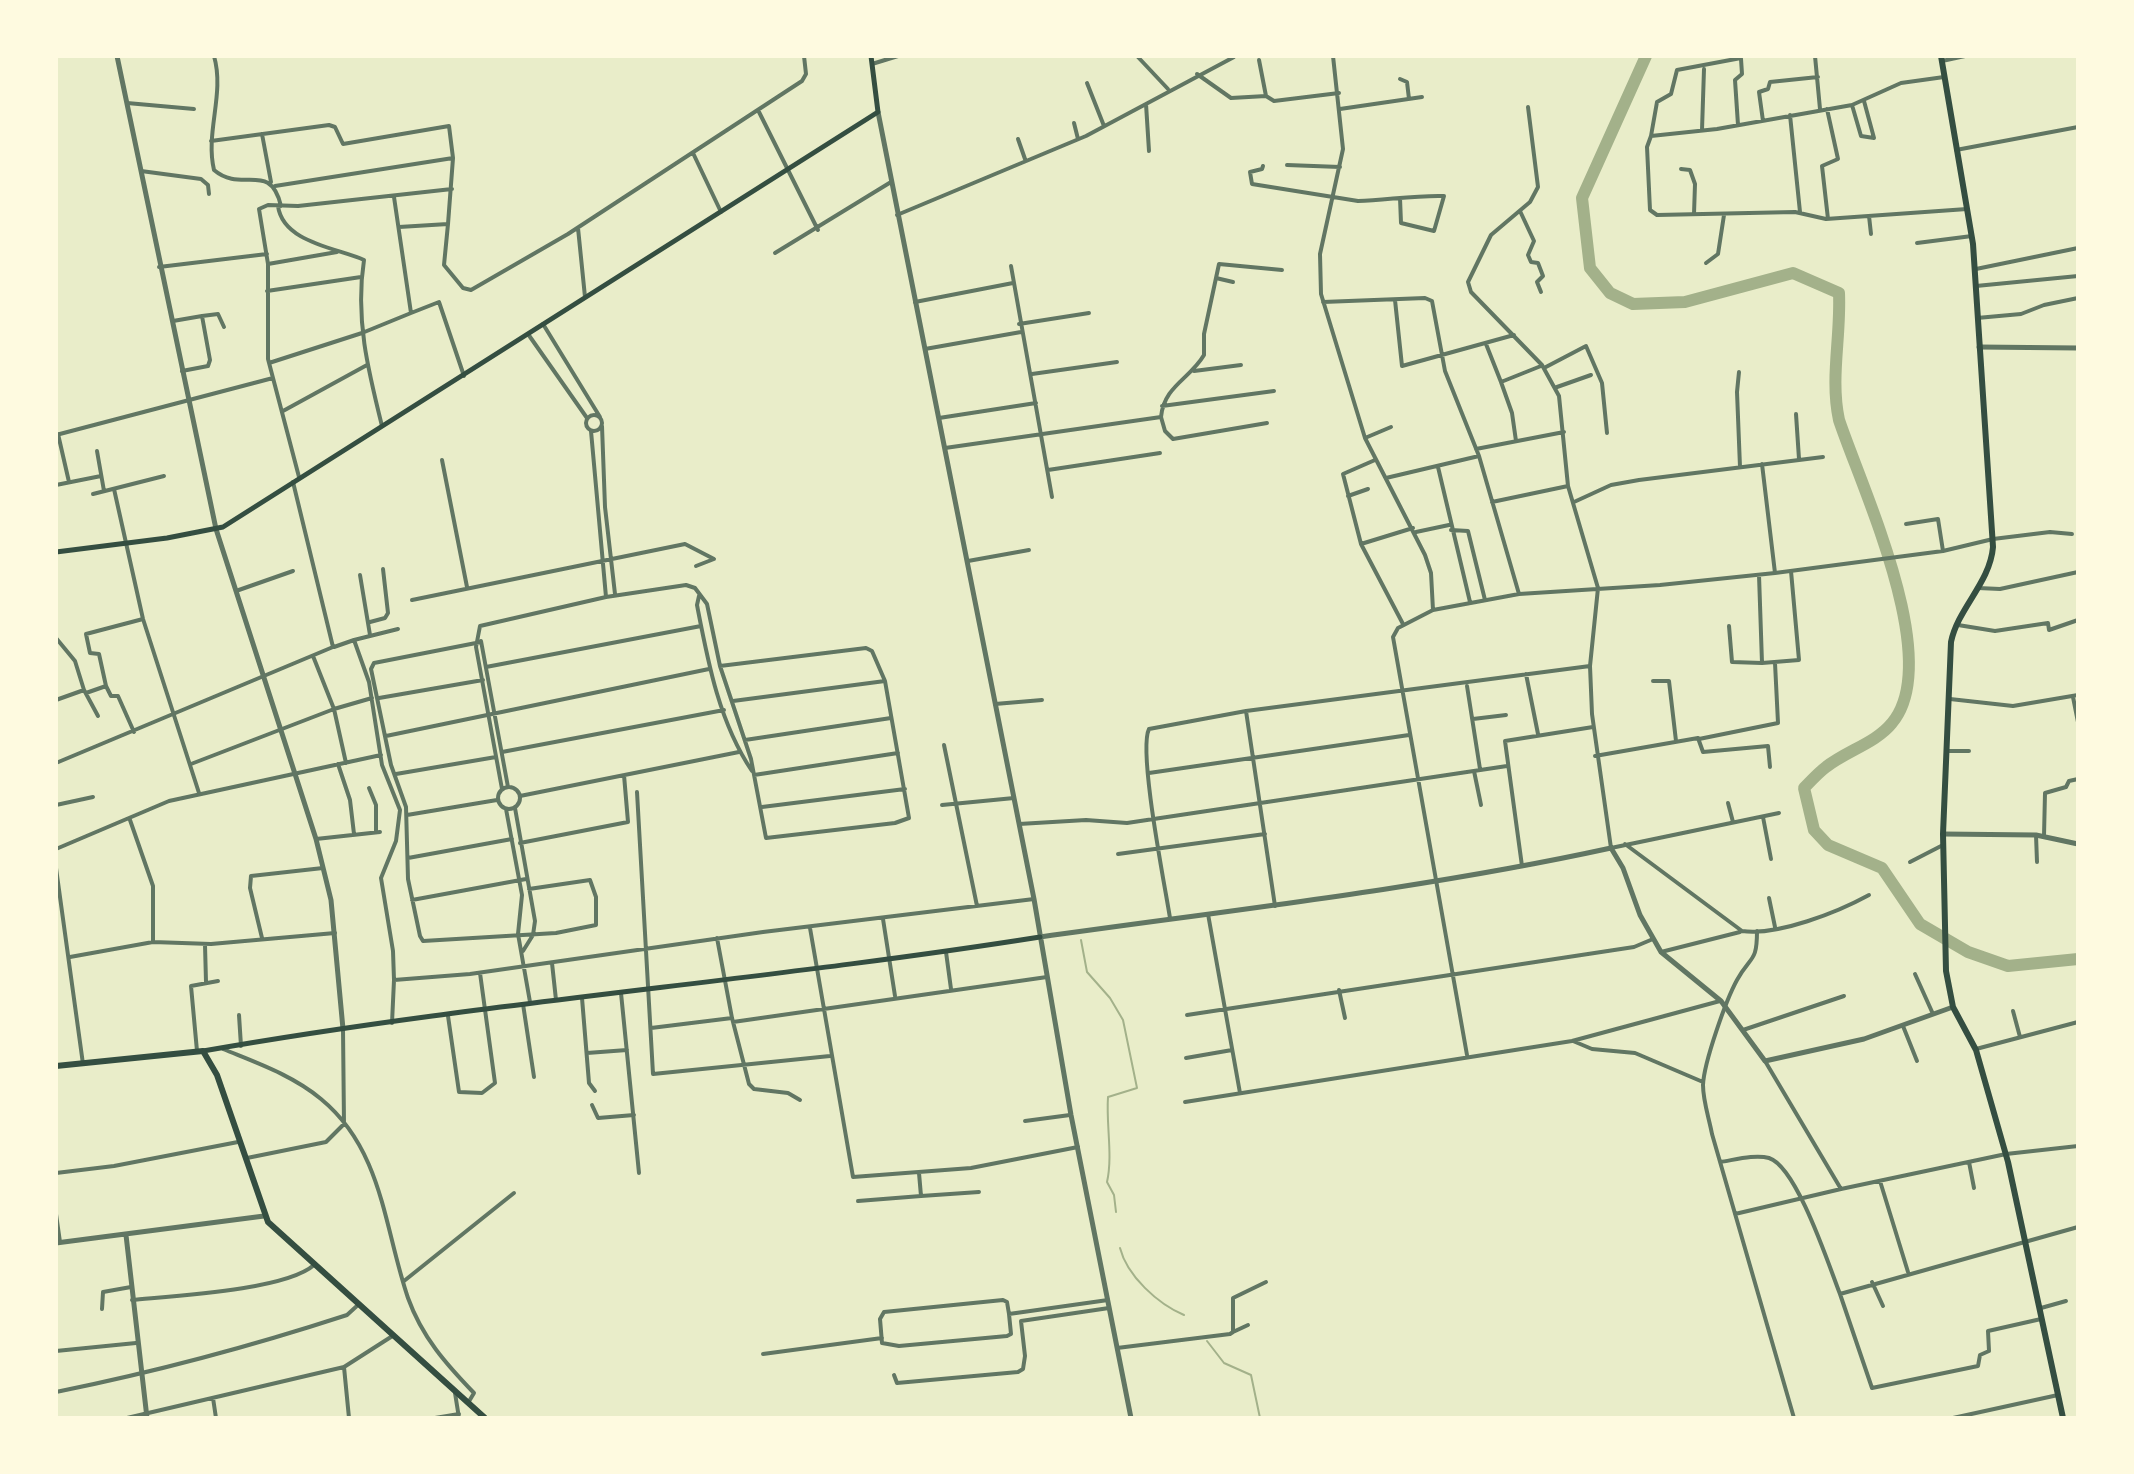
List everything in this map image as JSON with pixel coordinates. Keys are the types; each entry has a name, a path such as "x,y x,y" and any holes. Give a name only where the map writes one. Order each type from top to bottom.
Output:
{"main road":[{"path":"56,552 124,545 216,529 464,376 878,112 871,56"},
{"path":"1941,58 1976,269 1993,539 1991,561 1956,624 1949,666 1943,834 1946,971 1953,1007 1976,1050 2006,1154 2063,1418"},
{"path":"56,1066 200,1052 530,1002 725,981 1040,937"},
{"path":"200,1052 217,1075 264,1216 314,1265 485,1418"}],"street":[{"path":"117,56 170,321 216,529 316,839 335,933 343,1029 344,1124 326,1142 244,1158"},
{"path":"214,56 218,85 211,141 214,170 222,176 273,184 453,158"},
{"path":"211,141 333,125 343,144 447,125 451,128 453,158 444,265 468,291 578,227 804,79 804,56"},
{"path":"872,64 898,56"},
{"path":"1137,56 1168,89"},
{"path":"1333,56 1343,141 1334,199 1320,254 1323,302 1365,438 1415,530 1431,573 1433,610"},
{"path":"1815,56 1820,109"},
{"path":"1941,58 1965,56"},
{"path":"897,215 1078,139 1226,58 1234,57"},
{"path":"1738,125 1735,80 1743,72 1741,57 1704,68 1685,68 1675,73 1671,94 1660,98 1654,108 1647,147 1650,210 1657,215 1800,213 1828,219 1967,209"},
{"path":"1259,60 1266,96"},
{"path":"1702,130 1704,68"},
{"path":"1197,74 1231,98 1266,96 1274,101 1339,93"},
{"path":"1763,121 1758,94 1769,88 1770,82 1818,77"},
{"path":"1651,136 1852,105 1901,83 1944,77"},
{"path":"1400,79 1407,82 1410,99"},
{"path":"1087,83 1104,126"},
{"path":"1340,109 1422,97"},
{"path":"1852,105 1861,136 1874,138 1864,101"},
{"path":"127,103 194,109"},
{"path":"1146,104 1149,151"},
{"path":"1528,107 1540,182 1535,195 1491,235 1468,282 1471,292 1508,337 1557,387 1565,487 1574,502 1597,588 1588,666 1588,727 1610,848 1651,941 1721,1001 1765,1061 1841,1189"},
{"path":"1827,109 1838,159 1822,166 1828,219"},
{"path":"758,110 818,230"},
{"path":"878,112 1034,899 1071,1115 1131,1418"},
{"path":"1790,115 1800,213"},
{"path":"1074,123 1078,139"},
{"path":"1956,150 2078,127"},
{"path":"262,134 273,184 287,226 338,252 364,260 361,277 362,333 382,426"},
{"path":"1018,139 1025,160"},
{"path":"693,153 721,213"},
{"path":"1287,165 1340,167"},
{"path":"1263,166 1248,175 1252,184 1334,199 1444,196 1434,231 1401,223 1400,198"},
{"path":"1681,169 1690,170 1695,184 1694,214"},
{"path":"141,171 201,179 208,185 209,194"},
{"path":"775,253 818,230 891,182"},
{"path":"299,477 269,363 268,264 259,209 452,189"},
{"path":"394,197 411,313"},
{"path":"1520,211 1534,241 1528,255 1543,274 1537,282 1541,292"},
{"path":"1706,263 1718,254 1724,215"},
{"path":"1869,216 1871,234"},
{"path":"399,227 448,224"},
{"path":"578,227 585,297"},
{"path":"1917,243 1972,236"},
{"path":"316,242 317,257"},
{"path":"1976,269 2078,248"},
{"path":"268,264 338,252"},
{"path":"159,267 267,254"},
{"path":"1267,423 1173,439 1165,431 1161,417 1162,406 1174,384 1191,372 1204,355 1204,334 1216,278 1223,262 1282,270"},
{"path":"1011,266 1052,497"},
{"path":"1976,286 2078,276"},
{"path":"267,291 361,277"},
{"path":"1216,278 1233,282"},
{"path":"915,302 1013,283"},
{"path":"1323,302 1425,298 1432,301 1441,357 1479,456 1519,594"},
{"path":"1977,318 2021,314 2044,305 2078,298"},
{"path":"1395,300 1400,365 1441,357 1508,337"},
{"path":"269,363 362,333 439,302 464,376"},
{"path":"1019,324 1089,313"},
{"path":"170,321 218,314 224,327"},
{"path":"181,372 210,364 202,316"},
{"path":"543,324 600,417 605,507 616,596"},
{"path":"925,349 1021,332"},
{"path":"528,334 574,397 591,431 606,597"},
{"path":"1486,344 1512,413 1516,441"},
{"path":"1501,382 1586,346 1602,383 1607,433"},
{"path":"1979,347 2078,348"},
{"path":"1031,374 1117,362"},
{"path":"283,411 367,365"},
{"path":"1191,372 1241,365"},
{"path":"1739,372 1740,467"},
{"path":"1557,387 1591,375"},
{"path":"69,482 57,435 188,403 273,378"},
{"path":"574,397 584,391"},
{"path":"1162,406 1274,391"},
{"path":"938,418 1036,403"},
{"path":"1796,414 1799,459"},
{"path":"587,418 600,417"},
{"path":"944,449 1161,417"},
{"path":"591,431 602,426"},
{"path":"1365,438 1391,427"},
{"path":"1476,449 1561,433"},
{"path":"97,451 104,491"},
{"path":"1048,470 1160,453"},
{"path":"1386,478 1479,456"},
{"path":"1574,502 1625,482 1823,457"},
{"path":"442,460 468,588"},
{"path":"1375,460 1343,472 1361,544 1380,575 1403,624"},
{"path":"1762,464 1775,573"},
{"path":"1438,467 1470,602"},
{"path":"56,485 101,476"},
{"path":"93,494 164,476"},
{"path":"293,482 333,647"},
{"path":"1492,502 1565,487"},
{"path":"114,489 124,545 143,619 199,793"},
{"path":"1348,496 1368,489"},
{"path":"597,508 605,507"},
{"path":"1906,524 1938,519 1943,551"},
{"path":"1361,544 1415,530 1450,528 1468,531 1485,600"},
{"path":"1467,1055 1393,637 1403,624 1433,610 1519,594 1759,575 1943,551 1993,539 2050,532 2072,534"},
{"path":"412,600 685,544 714,559 696,566"},
{"path":"968,561 1029,550"},
{"path":"370,622 385,618 388,613 383,569"},
{"path":"236,591 293,571"},
{"path":"1729,626 1732,662 1799,660 1791,571"},
{"path":"1976,588 2000,589 2078,572"},
{"path":"360,575 370,635"},
{"path":"1759,575 1762,663"},
{"path":"497,800 502,789 487,715 478,629 485,622 606,597 686,585 695,588 707,604 720,666 741,725 754,775 766,838 863,828 909,818 885,681 874,653 866,648 720,666"},
{"path":"699,596 704,644 715,689 739,752 754,775"},
{"path":"134,732 119,696 111,695 106,686 99,654 90,653 86,634 143,619"},
{"path":"1956,624 1995,631 2048,623 2049,630 2078,620"},
{"path":"486,667 701,626"},
{"path":"56,763 333,647 398,629"},
{"path":"56,638 75,661 85,692 98,716"},
{"path":"354,640 375,698 407,815 407,858 412,900 423,941 533,935 594,927 598,915 590,880 529,889"},
{"path":"478,642 486,667 508,787"},
{"path":"392,1023 393,951 381,878 396,841 400,810 381,755 371,669 374,663 478,642"},
{"path":"704,644 714,643"},
{"path":"313,656 334,709 346,763"},
{"path":"1595,756 1778,723 1775,663"},
{"path":"1170,918 1149,773 1146,735 1149,729 1402,688 1588,666"},
{"path":"386,736 709,669"},
{"path":"1526,674 1538,735"},
{"path":"191,764 334,709 375,698 483,680"},
{"path":"732,701 885,681"},
{"path":"1653,681 1669,681 1676,741"},
{"path":"715,689 727,685"},
{"path":"56,700 106,686"},
{"path":"1467,686 1481,805"},
{"path":"1949,699 2013,706 2076,696 2078,722"},
{"path":"995,704 1042,700"},
{"path":"502,752 724,710"},
{"path":"1246,711 1275,906"},
{"path":"1473,719 1506,715"},
{"path":"745,740 891,718"},
{"path":"731,728 741,725"},
{"path":"1522,866 1505,741 1588,727"},
{"path":"1149,773 1409,735"},
{"path":"1699,739 1703,752 1768,746 1770,767"},
{"path":"944,745 977,906"},
{"path":"1946,751 1969,751"},
{"path":"520,796 739,752"},
{"path":"754,775 899,753"},
{"path":"56,849 169,801 381,755"},
{"path":"395,775 496,757"},
{"path":"338,764 350,800 354,834"},
{"path":"1019,824 1086,820 1108,824 1155,819 1507,766"},
{"path":"520,843 628,822 624,774"},
{"path":"2044,836 2045,793 2066,787 2069,781 2078,779"},
{"path":"316,839 378,833 376,805 369,788"},
{"path":"502,789 515,789 520,796"},
{"path":"762,807 905,789"},
{"path":"637,792 655,1075 830,1056"},
{"path":"520,796 515,808 535,921 533,935 523,951"},
{"path":"56,805 93,797"},
{"path":"942,805 1014,798"},
{"path":"407,815 497,800"},
{"path":"497,800 506,809 523,905 518,934 530,1002"},
{"path":"1728,803 1733,822"},
{"path":"506,809 515,808"},
{"path":"1040,937 1275,906 1522,866 1779,813"},
{"path":"1763,817 1771,859"},
{"path":"130,820 153,886 153,942"},
{"path":"1118,854 1265,834"},
{"path":"1943,834 2036,835 2078,844"},
{"path":"2036,835 2037,862"},
{"path":"407,858 512,839"},
{"path":"1625,844 1742,931"},
{"path":"1910,862 1943,845"},
{"path":"56,868 83,1064"},
{"path":"262,938 250,888 251,876 323,868"},
{"path":"412,900 526,879"},
{"path":"1661,952 1742,931 1757,931 1827,915 1869,895"},
{"path":"1769,898 1775,927"},
{"path":"394,980 480,973 717,938 1034,899"},
{"path":"1208,913 1240,1093"},
{"path":"883,919 895,997"},
{"path":"810,928 853,1177 971,1168 1078,1147"},
{"path":"1757,931 1756,956 1737,980 1716,1035 1703,1082 1720,1162 1794,1418"},
{"path":"70,957 153,942 205,944 335,933"},
{"path":"717,938 744,1066 754,1089 788,1093 800,1100"},
{"path":"1187,1015 1642,945 1651,941"},
{"path":"205,944 206,982"},
{"path":"946,952 951,989"},
{"path":"551,963 556,1000"},
{"path":"448,1016 459,1092 482,1093 495,1083 480,973"},
{"path":"1915,974 1933,1014"},
{"path":"650,1028 733,1020 1047,977"},
{"path":"200,1052 191,988 195,983 218,981"},
{"path":"1339,990 1345,1018"},
{"path":"621,993 639,1173"},
{"path":"1743,1030 1844,996"},
{"path":"582,998 589,1083 595,1091"},
{"path":"1185,1102 1467,1055 1572,1041 1721,1001"},
{"path":"523,1004 534,1077"},
{"path":"1765,1061 1818,1052 1953,1007"},
{"path":"2013,1011 2020,1037"},
{"path":"239,1015 241,1046"},
{"path":"1976,1050 2078,1022"},
{"path":"1903,1026 1917,1061"},
{"path":"1572,1041 1592,1049 1635,1053 1703,1082"},
{"path":"220,1048 299,1082 322,1099 344,1124 370,1163 378,1182 415,1315 436,1352 474,1393 468,1403"},
{"path":"587,1053 627,1050"},
{"path":"1186,1058 1232,1050"},
{"path":"592,1105 598,1118 634,1115"},
{"path":"1025,1121 1071,1115"},
{"path":"56,1173 103,1168 238,1142"},
{"path":"1735,1214 2006,1154 2078,1146"},
{"path":"1720,1162 1773,1160 1804,1199 1870,1386 1874,1389 1978,1366 1980,1355 1989,1351 1988,1331 2041,1319"},
{"path":"1969,1162 1974,1188"},
{"path":"919,1173 921,1196"},
{"path":"1880,1181 1908,1272"},
{"path":"858,1201 979,1192"},
{"path":"404,1281 514,1193"},
{"path":"56,1214 58,1242 264,1216"},
{"path":"1840,1294 1872,1282 2078,1227"},
{"path":"126,1235 136,1343 147,1416"},
{"path":"132,1300 298,1276 314,1265"},
{"path":"1233,1332 1233,1298 1266,1282"},
{"path":"1872,1282 1883,1306"},
{"path":"102,1309 103,1292 131,1287"},
{"path":"1003,1300 1007,1302 1009,1314 1011,1334 1007,1336 883,1345 881,1316 884,1312 1003,1300"},
{"path":"1009,1314 1108,1300"},
{"path":"2038,1309 2066,1301"},
{"path":"56,1392 142,1375 344,1316 360,1304"},
{"path":"894,1375 897,1383 1018,1372 1023,1369 1025,1356 1022,1320 1109,1308"},
{"path":"1117,1348 1233,1332 1248,1325"},
{"path":"127,1418 147,1416 344,1367 394,1335"},
{"path":"763,1354 882,1338"},
{"path":"56,1351 136,1343"},
{"path":"344,1367 349,1418"},
{"path":"435,1418 459,1416 455,1390"},
{"path":"1953,1418 2058,1395"},
{"path":"213,1398 216,1418"}],"waterway":[{"path":"1646,56 1582,198 1590,268 1610,293 1633,304 1685,302 1793,273 1839,293 1835,389 1839,420 1894,574 1909,659 1906,695 1892,723 1878,736 1826,767 1804,788 1814,830 1828,845 1882,868 1920,924 1968,952 2008,966 2078,959"},
{"path":"1081,940 1087,972 1110,998 1123,1020 1137,1088 1108,1097 1107,1182 1114,1195 1116,1212"},
{"path":"1120,1248 1136,1279 1164,1304 1184,1315"},
{"path":"1207,1341 1224,1363 1251,1375 1260,1418"}]}
